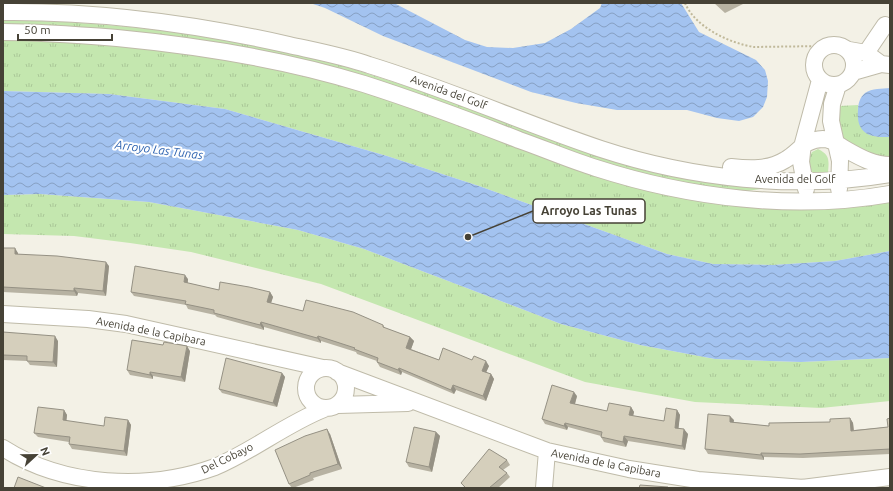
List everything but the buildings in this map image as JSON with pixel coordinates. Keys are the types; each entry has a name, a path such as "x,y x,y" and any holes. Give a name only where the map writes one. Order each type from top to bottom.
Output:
{"street":[{"name":"Avenida del Golf","path":"3,12 80,15 219,30 318,51 367,64 413,79 601,149 644,162 694,172 767,181 838,179 890,174"},
{"path":"866,53 885,26"},
{"name":"Avenida del Golf","path":"3,32 78,35 144,41 216,50 258,58 368,85 457,116 594,168 639,181 691,192 766,201 840,199 890,194"},
{"path":"849,50 854,65 853,72 848,79 838,85 827,84 820,80 814,66 815,58 826,46 834,45 849,50 866,53 885,65"},
{"path":"853,72 885,65"},
{"path":"808,200 801,162 803,144 820,80"},
{"path":"838,85 832,104 831,121 834,137 846,150 867,161 880,165 890,165"},
{"path":"601,149 747,169 767,167 784,161 798,151 803,144 816,139 826,139 838,143"},
{"path":"838,143 840,161 838,179 840,199"},
{"name":"Avenida de la Capibara","path":"3,314 88,319 126,324 330,370 547,451 698,484 803,488 890,478"},
{"path":"296,363 306,385 309,400 318,407 331,407 345,394 346,388 342,376 330,370 313,373 306,385"},
{"name":"Del Cobayo","path":"287,426 298,409 306,385"},
{"name":"Avenida de la Capibara","path":"331,407 418,403"},
{"name":"Del Cobayo","path":"3,448 31,463 52,471 94,481 140,485 167,481 215,467 287,426 331,407"},
{"path":"544,488 547,451"}],"path":[{"path":"685,3 688,10 697,20 722,36 744,45 754,47 826,46"}],"green space":[{"path":"3,20 82,23 161,30 240,42 279,50 335,64 438,96 761,187 761,189 739,192 720,190 624,170 316,65 3,27"},
{"path":"3,39 114,43 188,52 254,65 364,90 575,166 607,180 715,204 771,207 890,200 890,251 835,261 773,265 713,264 667,254 479,186 387,156 225,109 109,94 3,91"},
{"path":"858,105 859,121 864,131 874,136 890,137 890,160 844,144 836,114 839,106"},
{"path":"818,149 825,153 828,158 828,173 812,173 808,160 812,152"},
{"path":"40,194 149,202 298,230 364,249 561,324 640,345 715,359 801,362 890,358 890,401 821,408 695,402 585,382 321,284 191,252 74,236 3,234 3,195"}],"water":[{"path":"310,3 394,3 465,40 487,47 513,48 545,43 571,29 600,8 602,3 681,3 699,32 756,60 765,70 768,81 767,97 763,107 753,117 739,121 717,118 687,110 617,110 576,103 531,92 383,36 325,8"},
{"path":"890,88 890,137 870,135 862,129 859,124 858,105 862,96 868,91"},
{"path":"3,91 109,94 225,109 387,156 479,186 667,254 713,264 773,265 835,261 890,251 890,358 801,362 715,359 640,345 561,324 364,249 298,230 149,202 40,194 3,195"}],"place":[{"name":"Arroyo Las Tunas","path":"468,237"}]}
